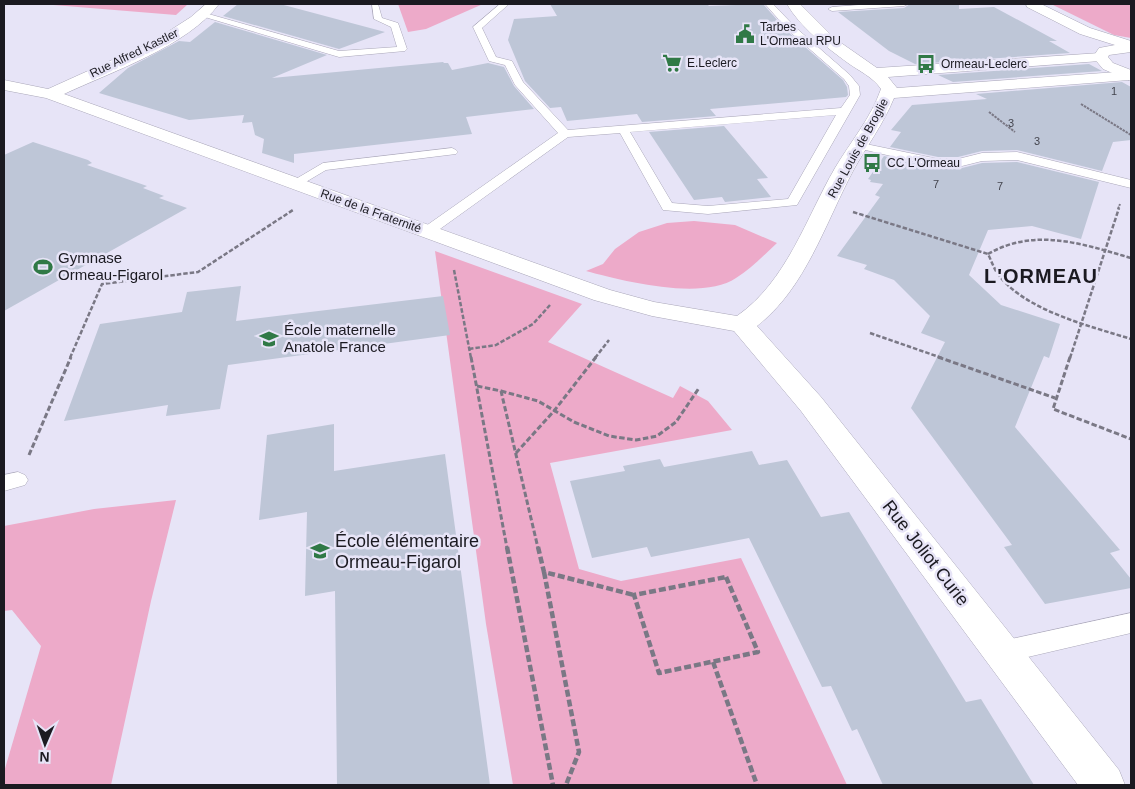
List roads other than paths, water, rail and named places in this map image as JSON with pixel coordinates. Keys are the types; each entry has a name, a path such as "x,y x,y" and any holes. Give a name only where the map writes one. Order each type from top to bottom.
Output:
{"street":[{"name":"Rue Alfred Kastler","path":"50,94 170,38 202,15 213,4"},
{"path":"793,4 817,30 853,60 875,73 885,82 888,89 887,94"},
{"path":"1032,4 1085,31 1131,47"},
{"path":"1085,31 1102,54 1108,66 1130,75"},
{"path":"875,73 1102,54 1113,49 1131,47"},
{"name":"Rue Louis de Broglie","path":"742,325 765,306 797,263 826,205 887,94 1130,75"},
{"name":"Rue de la Fraternité","path":"4,85 50,94 572,284 652,309 742,325"},
{"name":"Rue Joliot Curie","path":"742,325 811,404 1104,785"}],"lane":[{"path":"505,4 477,27 488,51 492,59 509,63 519,82 565,134"},
{"path":"623,129 668,207 717,209 792,202 855,95 854,86 836,66 792,29 769,4"},
{"path":"832,9 904,4"},
{"path":"202,15 339,54 402,49 395,24 378,19 375,5"},
{"path":"428,231 565,134 844,111"},
{"path":"860,146 938,163 958,163 982,157 1018,156 1129,183"},
{"path":"295,183 324,167 452,152"},
{"path":"1002,652 1131,623"}],"place":[{"name":"Tarbes L'Ormeau RPU","path":"745,34"},
{"name":"E.Leclerc","path":"672,63"},
{"name":"Ormeau-Leclerc","path":"926,64"},
{"name":"CC L'Ormeau","path":"872,163"},
{"name":"Gymnase Ormeau-Figarol","path":"43,267"},
{"name":"École maternelle Anatole France","path":"269,339"},
{"name":"École élémentaire Ormeau-Figarol","path":"320,551"}],"district":[{"name":"L'ORMEAU","path":"1041,276"}]}
